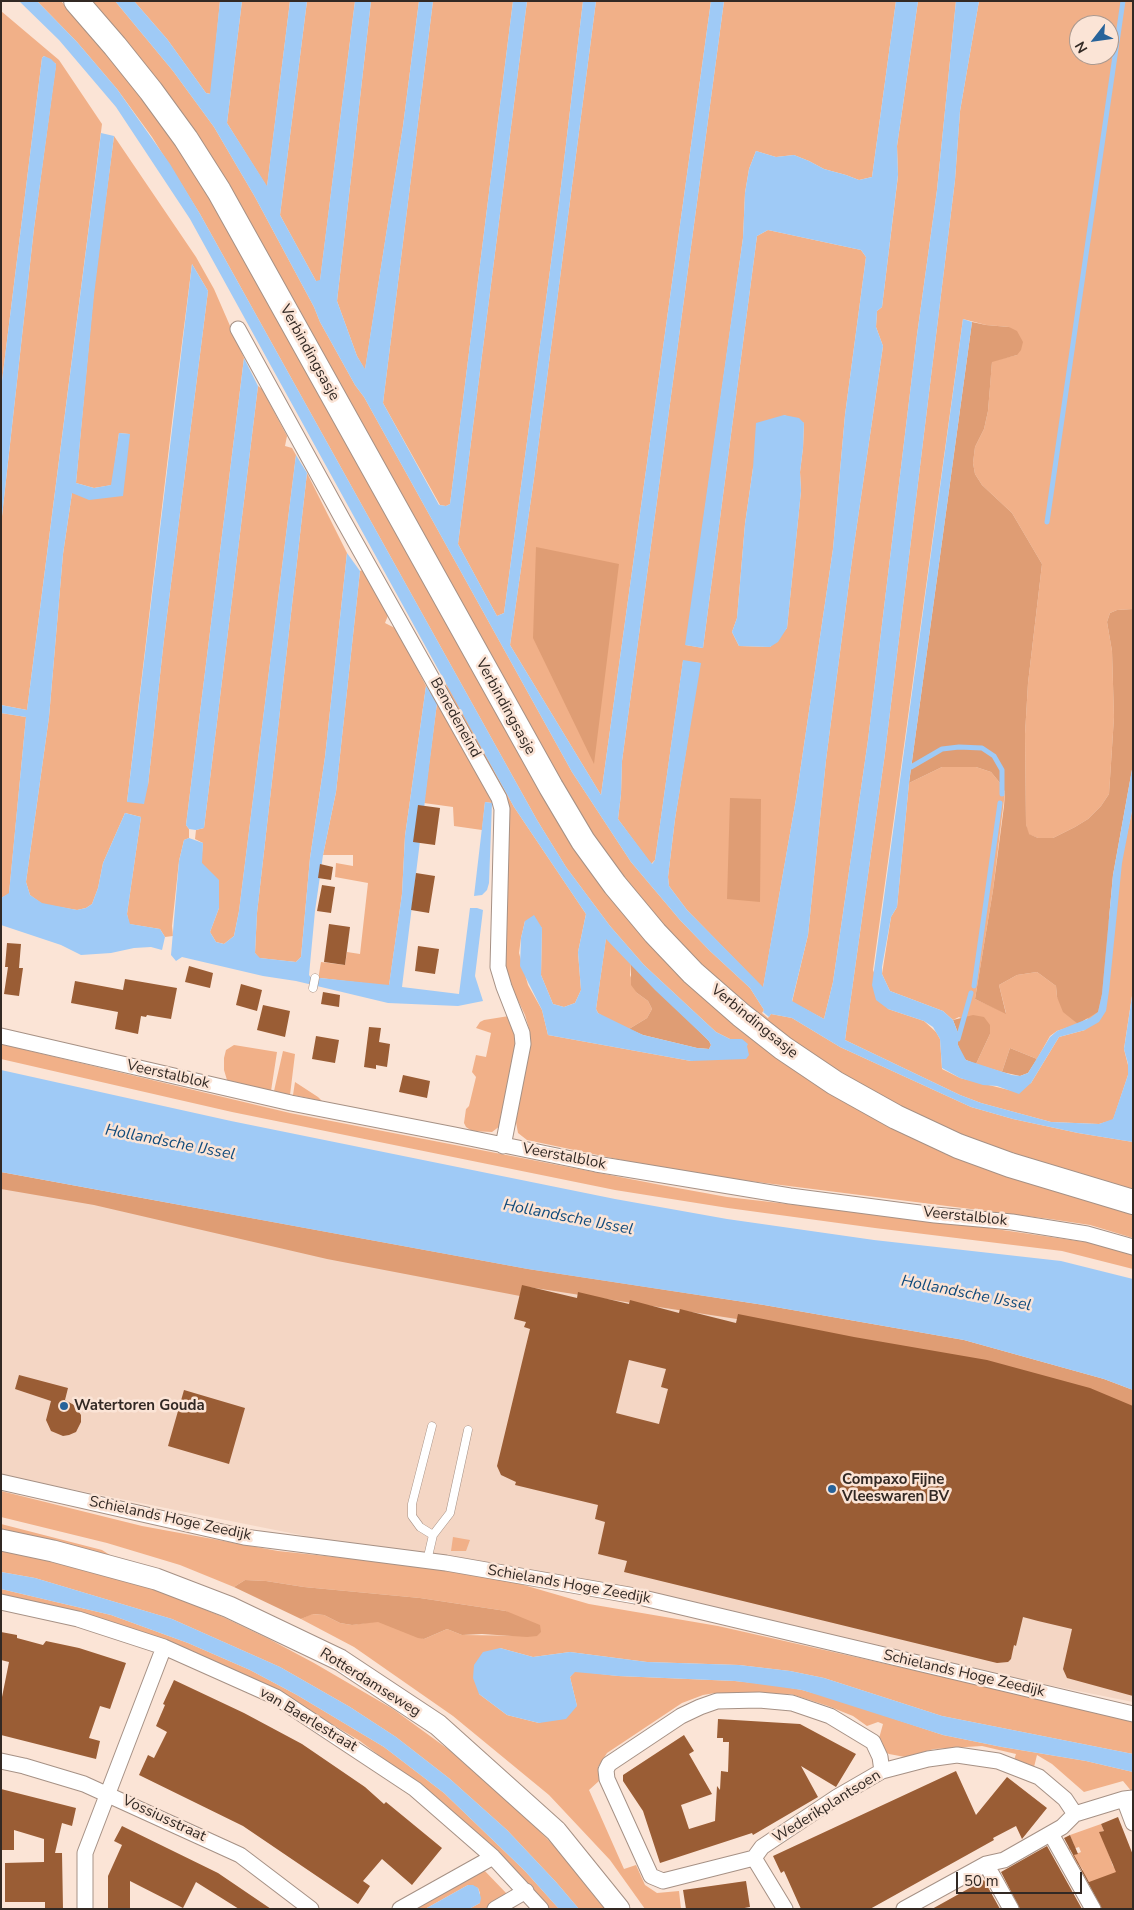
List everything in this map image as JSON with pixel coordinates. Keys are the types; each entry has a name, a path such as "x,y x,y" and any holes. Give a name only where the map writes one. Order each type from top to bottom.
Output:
{"main road":[{"name":"Verbindingsasje","path":"76,1 152,91 219,190 551,787 583,841 615,885 655,933 693,973 741,1015 783,1048 881,1109 966,1150 1133,1202"},
{"name":"Rotterdamseweg","path":"1,1540 53,1551 156,1579 230,1607 340,1660 438,1725 556,1831 619,1909"}],"street":[{"name":"Benedeneind","path":"238,329 499,798 502,808 498,967 522,1033 523,1044 504,1146"},
{"name":"Veerstalblok","path":"1,1036 291,1104 596,1164 790,1196 935,1215 1012,1222 1087,1234 1133,1247"},
{"name":"Schielands Hoge Zeedijk","path":"1,1482 244,1537 427,1561 635,1596 1133,1714"},
{"name":"van Baerlestraat","path":"1,1602 78,1619 164,1647 276,1698 320,1725 415,1789 493,1857 541,1909"},
{"path":"86,1909 85,1853 164,1647"},
{"path":"785,1909 754,1858 663,1881 651,1876 607,1780 606,1770 609,1764 681,1716 700,1707 717,1701 759,1700 792,1703 830,1716 873,1742 880,1757 882,1771"},
{"name":"Wederikplantsoen","path":"754,1858 762,1847 837,1797 882,1771 957,1755 998,1761 1039,1777 1065,1799 1075,1814"},
{"name":"Vossiusstraat","path":"1,1761 49,1773 108,1793 240,1855 311,1909"},
{"path":"904,1909 986,1864 1004,1860 1051,1834 1075,1814 1128,1799 1133,1822"},
{"path":"1051,1834 1093,1909"},
{"path":"400,1909 493,1857"},
{"path":"986,1864 1011,1909"},
{"path":"495,1909 526,1891"}],"lane":[{"path":"313,988 315,978"},
{"path":"432,1426 412,1504 412,1516 420,1527 433,1536"},
{"path":"427,1561 433,1536 450,1513 468,1430"}],"shaded area":[{"path":"37,1 61,1 130,78 192,165 545,801 575,846 763,1046 1133,1212 1133,1238 1090,1225 1050,1219 678,1172 527,1140 518,1133 516,1122 530,1032 525,1015 508,980 503,955 506,808 447,694 446,682 514,807 586,914 578,952 581,990 575,1003 564,1007 553,1004 541,975 542,928 525,921 519,953 528,985 542,1010 548,1035 691,1061 741,1040 730,1039 716,1032 644,965 610,926 566,867 537,820 200,214 152,137 117,89 77,42"},
{"path":"88,1 115,1 173,71 214,127 255,197 314,307 320,322 355,385 364,397 572,772 631,862 680,920 750,988 764,1010 762,1013 768,1018 771,1014 792,1018 840,1047 971,1107 1013,1119 1078,1133 1133,1142 1133,1192 1026,1160 939,1127 846,1078 759,1017 703,967 650,911 608,858 572,803 233,195"},
{"path":"134,1 220,1 211,94 206,93 167,39"},
{"path":"242,1 290,1 267,187 227,123"},
{"path":"307,1 355,1 320,281 316,281 280,215"},
{"path":"371,1 419,1 403,126 365,370 357,356 337,301"},
{"path":"433,1 513,1 450,504 446,506 440,505 383,403"},
{"path":"527,1 583,1 559,203 504,613 497,616 458,544"},
{"path":"596,1 711,1 601,795 510,645 534,478"},
{"path":"724,1 896,1 872,177 859,180 824,169 794,155 776,157 756,151 749,169 745,193 743,238 686,645 703,648 757,236 768,230 861,250 866,257 845,415 833,549 796,799 763,988 687,910 669,886 668,877 675,819 700,663 683,661 655,860 651,864 618,819 622,761","holes":["784,415 804,423 800,472 801,491 787,628 770,647 739,646 732,632 737,618 745,524 753,468"]},
{"path":"918,1 956,1 937,190 917,335 868,740 833,982 824,1019 792,1002 808,935 826,760 853,552 883,346 876,327 877,311 882,307 898,176 897,146"},
{"path":"979,1 1133,1 1133,609 1117,610 1110,613 1107,622 1112,651 1114,717 1109,794 1101,806 1088,819 1053,838 1038,838 1028,834 1026,824 1025,734 1028,683 1042,564 1012,513 982,485 975,474 973,463 975,447 984,429 988,411 992,361 1017,355 1009,327 986,325 963,319 873,970 888,1009 924,1021 936,1032 940,1039 942,1069 960,1078 1013,1091 1031,1083 1059,1037 1085,1030 1133,806 1133,989 1124,1049 1128,1065 1128,1075 1113,1120 1099,1124 1051,1122 981,1103 960,1095 845,1040 885,753 955,180 960,111"},
{"path":"1,11 59,60 102,124 27,710 1,705 1,525 34,228 56,64 44,56 42,58 1,389"},
{"path":"114,136 196,257 214,289 244,358 186,825 189,829 189,838 184,840 179,861 172,926 173,936 165,937 160,929 129,924 127,914 141,817 125,813 103,863 98,888 92,904 86,908 77,910 42,904 30,895 26,882 49,717 63,554 72,493 122,496 129,434 119,433 112,485 94,488 76,483 94,289","holes":["192,264 208,291 164,639 148,785 127,802"]},
{"path":"972,322 1009,327 1017,331 1023,342 1021,350 1017,355 992,362 988,411 984,429 975,447 973,463 975,474 982,485 1012,513 1042,564 1028,683 1025,734 1026,824 1029,834 1038,838 1053,838 1088,819 1101,806 1109,794 1114,717 1112,651 1107,622 1110,613 1117,610 1133,609 1133,764 1113,875 1102,994 1098,1012 1078,1024 1063,1012 1057,997 1056,986 1037,972 1017,975 999,985 1006,1014 975,999 993,890 1004,806 1005,792 1000,783 991,772 976,767 942,767 909,783"},
{"path":"258,386 262,389 287,436 285,446 292,448 296,455 239,911 234,936 224,944 216,942 210,932 219,908 207,869 201,863 203,843 195,839 196,830 204,828"},
{"path":"307,473 347,553 325,757 310,858 301,957 296,962 259,958 255,953 257,913"},
{"path":"536,547 619,564 594,764 533,638"},
{"path":"363,570 389,613 385,623 397,629 426,686 405,836 402,894 389,986 320,978 318,980 321,962 345,965 347,952 360,954 368,883 335,877 336,863 353,866 353,855 323,855 336,792 360,571"},
{"path":"437,703 483,783 492,803 485,802 482,830 454,826 453,807 424,803"},
{"path":"1,713 26,717 9,894 1,898"},
{"path":"942,767 976,767 991,772 1005,792 993,890 975,999 1006,1013 999,985 1017,975 1037,972 1056,986 1057,997 1078,1024 1057,1031 1050,1036 1037,1059 1010,1048 1002,1072 976,1064 990,1034 959,1017 953,1020 943,1011 890,991 882,974 891,917 897,907 909,783"},
{"path":"730,798 761,799 760,902 727,899"},
{"path":"606,938 631,964 630,975 637,993 648,1001 652,1009 647,1018 629,1029 605,1018 596,1009"},
{"path":"631,964 709,1041 711,1045 709,1049 697,1048 643,1035 629,1029 647,1018 652,1009 648,1001 637,993 631,985"},
{"path":"973,1015 984,1017 990,1025 990,1034 976,1064 962,1056 958,1045 958,1033 953,1020"},
{"path":"509,1016 512,1018 517,1047 500,1126 492,1132 472,1131 464,1123 466,1109 469,1106 476,1077 472,1072 476,1055 486,1057 491,1033 476,1028 484,1020"},
{"path":"1,1044 290,1113 661,1185 727,1197 961,1224 1092,1243 1133,1255 1133,1269 1062,1251 728,1208 615,1190 232,1112 1,1059"},
{"path":"234,1045 277,1052 271,1091 227,1080 224,1070 224,1058 226,1050"},
{"path":"1010,1048 1037,1059 1028,1073 1020,1076 1002,1072"},
{"path":"283,1051 295,1054 290,1095 274,1091"},
{"path":"295,1082 318,1097 322,1101 293,1095"},
{"path":"1,1172 528,1269 764,1305 964,1340 1104,1379 1133,1390 1133,1412 789,1327 528,1287 520,1296 327,1259 94,1205 1,1189"},
{"path":"1,1174 933,1335 1133,1403 1133,1702 1,1475"},
{"path":"1,1491 142,1526 278,1551 412,1565 503,1579 589,1604 718,1626 1068,1705 1133,1721 1133,1754 942,1716 824,1678 790,1671 739,1665 647,1662 570,1652 533,1657 500,1648 479,1694 507,1715 539,1723 577,1706 570,1677 575,1671 618,1676 735,1681 774,1685 828,1697 943,1735 1086,1761 1133,1772 1133,1793 1123,1781 1084,1792 1052,1764 1037,1755 1034,1767 1014,1760 1016,1754 982,1746 934,1749 905,1757 889,1754 883,1751 878,1742 883,1724 878,1722 867,1726 853,1716 791,1694 715,1693 703,1695 682,1703 607,1753 598,1767 599,1781 589,1790 624,1869 636,1865 645,1885 657,1893 679,1891 681,1909 645,1909 610,1860 549,1795 453,1716 354,1647 301,1619 312,1614 324,1615 340,1623 352,1625 378,1621 424,1639 447,1629 462,1635 537,1636 506,1611 420,1598 304,1587 266,1581 245,1580 234,1587 180,1565 107,1543 1,1517"},
{"path":"1,1524 102,1550 113,1557 1,1531"},
{"path":"453,1537 470,1540 466,1551 451,1551"},
{"path":"1,1549 146,1586 175,1597 269,1639 393,1709 463,1760 522,1813 562,1854 609,1909 579,1909 507,1830 450,1779 396,1737 350,1707 280,1667 172,1619 35,1578 1,1572"},
{"path":"245,1580 420,1598 506,1611 540,1625 541,1632 537,1636 527,1637 482,1634 462,1635 447,1629 424,1639 378,1622 352,1625 340,1623 324,1615 313,1614 301,1619 234,1587"},
{"path":"1,1589 111,1615 188,1643 250,1670 297,1695 384,1747 444,1793 525,1871 559,1909 548,1909 410,1779 360,1741 283,1695 1,1595"},
{"path":"1101,1824 1104,1831 1100,1832 1113,1866 1119,1871 1103,1907 1100,1909 1096,1907 1103,1903 1084,1874 1080,1876 1078,1873 1083,1870 1079,1864 1074,1866 1069,1857 1081,1852 1079,1847 1066,1851 1065,1849 1074,1845 1070,1835"},
{"path":"482,1868 507,1894 503,1900 487,1909 469,1909 480,1903 480,1893 478,1888 468,1885 425,1909 410,1909"}],"water":[{"path":"19,1 37,1 77,42 117,89 170,164 200,214 537,820 566,867 610,926 644,965 716,1032 730,1039 742,1039 748,1044 749,1055 746,1059 691,1061 548,1035 542,1010 520,966 521,938 525,921 534,915 542,928 541,975 553,1004 564,1007 575,1003 581,990 578,952 586,914 514,807 190,219 116,107 59,40","holes":["606,939 655,990 709,1041 711,1045 709,1049 697,1048 643,1035 598,1013 596,1009"]},
{"path":"115,1 134,1 167,39 206,93 210,94 220,1 242,1 227,123 267,186 290,1 307,1 280,215 316,281 320,280 355,1 371,1 337,301 357,356 365,369 403,126 419,1 433,1 383,403 439,505 446,506 450,504 513,1 527,1 458,544 497,616 504,613 559,203 583,1 596,1 534,478 510,645 601,795 711,1 724,1 622,761 618,819 652,864 655,860 683,660 701,663 675,819 668,877 669,886 687,910 763,987 796,799 833,549 845,415 866,257 861,250 768,230 757,236 703,648 685,645 743,238 745,193 749,169 756,151 776,157 794,155 824,169 859,180 872,177 896,1 918,1 897,146 898,175 882,307 877,311 876,327 883,346 853,552 826,760 808,935 792,1001 824,1019 833,982 868,740 917,335 937,190 956,1 979,1 960,111 955,180 885,753 845,1040 960,1095 981,1103 1051,1122 1099,1124 1113,1119 1128,1075 1128,1064 1124,1049 1133,990 1133,1142 1078,1133 1013,1119 971,1107 840,1047 792,1018 771,1014 769,1017 763,1012 764,1010 750,988 680,920 631,862 572,772 364,397 355,385 320,322 314,307 255,197 214,127 173,71"},
{"path":"44,56 51,59 56,64 56,67 34,228 1,525 1,389 42,58"},
{"path":"101,133 114,136 94,295 76,483 94,488 111,485 119,433 130,434 123,496 89,500 72,493 63,554 49,717 26,882 30,895 42,903 77,910 86,908 92,904 98,888 103,863 125,813 141,817 127,914 130,924 160,929 165,937 162,950 151,947 134,948 111,953 81,955 61,945 1,925 1,898 9,893 26,717 1,713 1,705 27,710"},
{"path":"192,264 208,291 164,639 148,785 144,804 127,802"},
{"path":"963,319 972,322 909,783 897,907 891,917 882,974 890,991 943,1011 953,1020 958,1033 958,1045 966,1060 1020,1076 1028,1073 1050,1037 1057,1031 1090,1018 1098,1012 1102,994 1113,875 1133,764 1133,806 1122,863 1106,1011 1099,1022 1085,1030 1059,1037 1031,1083 1019,1094 997,1086 983,1085 960,1078 942,1068 940,1039 933,1027 924,1021 888,1009 876,1000 872,985"},
{"path":"244,358 258,386 204,828 196,830 189,829 186,825"},
{"path":"784,415 799,418 804,423 800,472 801,491 787,628 778,642 770,647 739,646 732,632 737,618 756,423"},
{"path":"296,455 307,473 257,913 255,953 260,958 296,962 301,957 310,858 325,757 347,553 360,571 336,792 323,855 309,975 312,979 318,980 320,978 389,985 402,894 405,836 426,686 437,703 402,987 459,994 470,908 477,908 483,910 475,976 483,1001 458,1006 388,1003 182,957 176,961 171,955 179,861 184,840 189,838 203,843 202,863 219,880 219,908 210,932 216,942 224,944 234,936 239,911"},
{"path":"485,802 492,803 489,883 487,890 482,895 474,896"},
{"name":"Hollandsche IJssel","path":"1,1070 231,1121 615,1199 727,1219 874,1240 1061,1261 1133,1279 1133,1390 1104,1379 964,1340 764,1305 528,1269 1,1172"},
{"path":"1,1572 35,1578 172,1619 280,1667 350,1707 396,1737 450,1779 507,1830 579,1909 559,1909 525,1871 444,1793 384,1747 297,1695 250,1670 188,1643 111,1615 1,1589"},
{"path":"500,1648 533,1657 570,1652 647,1662 739,1665 790,1671 824,1678 942,1716 1133,1754 1133,1772 1086,1761 943,1735 802,1690 735,1681 618,1676 575,1672 570,1677 577,1706 566,1719 539,1723 507,1715 479,1694 473,1678 474,1665 483,1652"},
{"path":"468,1885 478,1888 481,1898 480,1903 469,1909 425,1909"}],"building":[{"path":"418,805 440,808 435,845 413,842"},
{"path":"320,864 333,867 331,880 318,878"},
{"path":"416,873 435,876 429,913 411,910"},
{"path":"322,885 335,887 331,913 317,911"},
{"path":"329,924 350,927 345,965 324,962"},
{"path":"7,943 21,944 19,968 23,968 19,996 4,994 8,967 5,967"},
{"path":"418,946 439,949 435,974 415,971"},
{"path":"189,966 213,973 210,988 185,982"},
{"path":"125,979 177,988 171,1019 147,1015 146,1017 141,1016 138,1034 115,1029 118,1012 71,1003 75,981 123,990"},
{"path":"241,984 262,990 257,1011 236,1005"},
{"path":"323,992 340,995 339,1007 321,1004"},
{"path":"263,1005 290,1011 285,1037 257,1030"},
{"path":"369,1027 381,1028 379,1042 390,1044 387,1067 376,1065 376,1069 364,1067"},
{"path":"316,1036 339,1040 335,1063 312,1059"},
{"path":"403,1075 430,1081 427,1098 399,1092"},
{"name":"Compaxo Fijne Vleeswaren BV","path":"522,1285 577,1298 578,1292 629,1304 630,1300 679,1313 680,1309 736,1323 738,1314 854,1337 987,1360 1090,1388 1133,1406 1133,1696 1067,1678 1063,1669 1072,1629 1023,1617 1011,1659 1008,1662 997,1663 624,1572 627,1561 598,1554 605,1522 595,1519 598,1505 515,1485 516,1482 501,1475 497,1466 530,1329 524,1327 526,1322 514,1319","holes":["629,1360 666,1369 661,1387 668,1389 659,1424 616,1413"]},
{"name":"Watertoren Gouda","path":"19,1375 68,1388 65,1400 74,1405 81,1415 81,1422 76,1432 63,1436 51,1431 46,1420 51,1401 15,1389"},
{"path":"184,1390 245,1408 229,1464 168,1446"},
{"path":"1,1632 17,1635 17,1638 43,1645 46,1641 79,1648 126,1663 110,1709 100,1706 89,1738 100,1741 96,1759 1,1735 1,1702 9,1662 1,1660"},
{"path":"174,1680 244,1713 302,1744 365,1787 384,1804 386,1802 442,1848 412,1885 382,1859 363,1881 370,1886 358,1904 243,1826 139,1775 148,1755 154,1758 167,1732 156,1726"},
{"path":"718,1719 800,1724 856,1754 836,1787 801,1766 818,1797 753,1835 752,1833 660,1863 643,1811 623,1781 623,1775 684,1735 694,1751 689,1754 712,1794 681,1805 689,1829 715,1821 717,1786 720,1790 721,1771 728,1772 729,1742 723,1742 723,1738 717,1738"},
{"path":"956,1771 976,1815 1007,1777 1047,1808 1022,1839 1016,1826 870,1909 801,1909 784,1871 781,1873 773,1856"},
{"path":"1,1789 76,1808 72,1826 62,1823 55,1853 62,1853 63,1909 45,1909 45,1902 5,1902 5,1863 44,1862 44,1839 14,1830 14,1850 1,1850"},
{"path":"1118,1817 1133,1855 1133,1909 1102,1909 1064,1838 1070,1835 1078,1854 1074,1855 1089,1882 1116,1872 1099,1832 1104,1831 1101,1824"},
{"path":"122,1826 218,1873 271,1909 239,1909 196,1882 183,1908 130,1881 130,1909 108,1909 108,1876 122,1845 114,1841"},
{"path":"1047,1846 1082,1909 1020,1909 1001,1872"},
{"path":"984,1880 1000,1909 932,1909"},
{"path":"746,1881 750,1907 739,1909 686,1909 683,1890"}],"waterway":[{"path":"1047,522 1123,1"},
{"path":"911,767 942,749 959,747 982,748 994,756 1002,770 1002,794"},
{"path":"974,986 1000,803"},
{"path":"958,1039 971,993"}],"place":[{"name":"Watertoren Gouda","path":"64,1406"},
{"name":"Compaxo Fijne Vleeswaren BV","path":"832,1489"}]}
